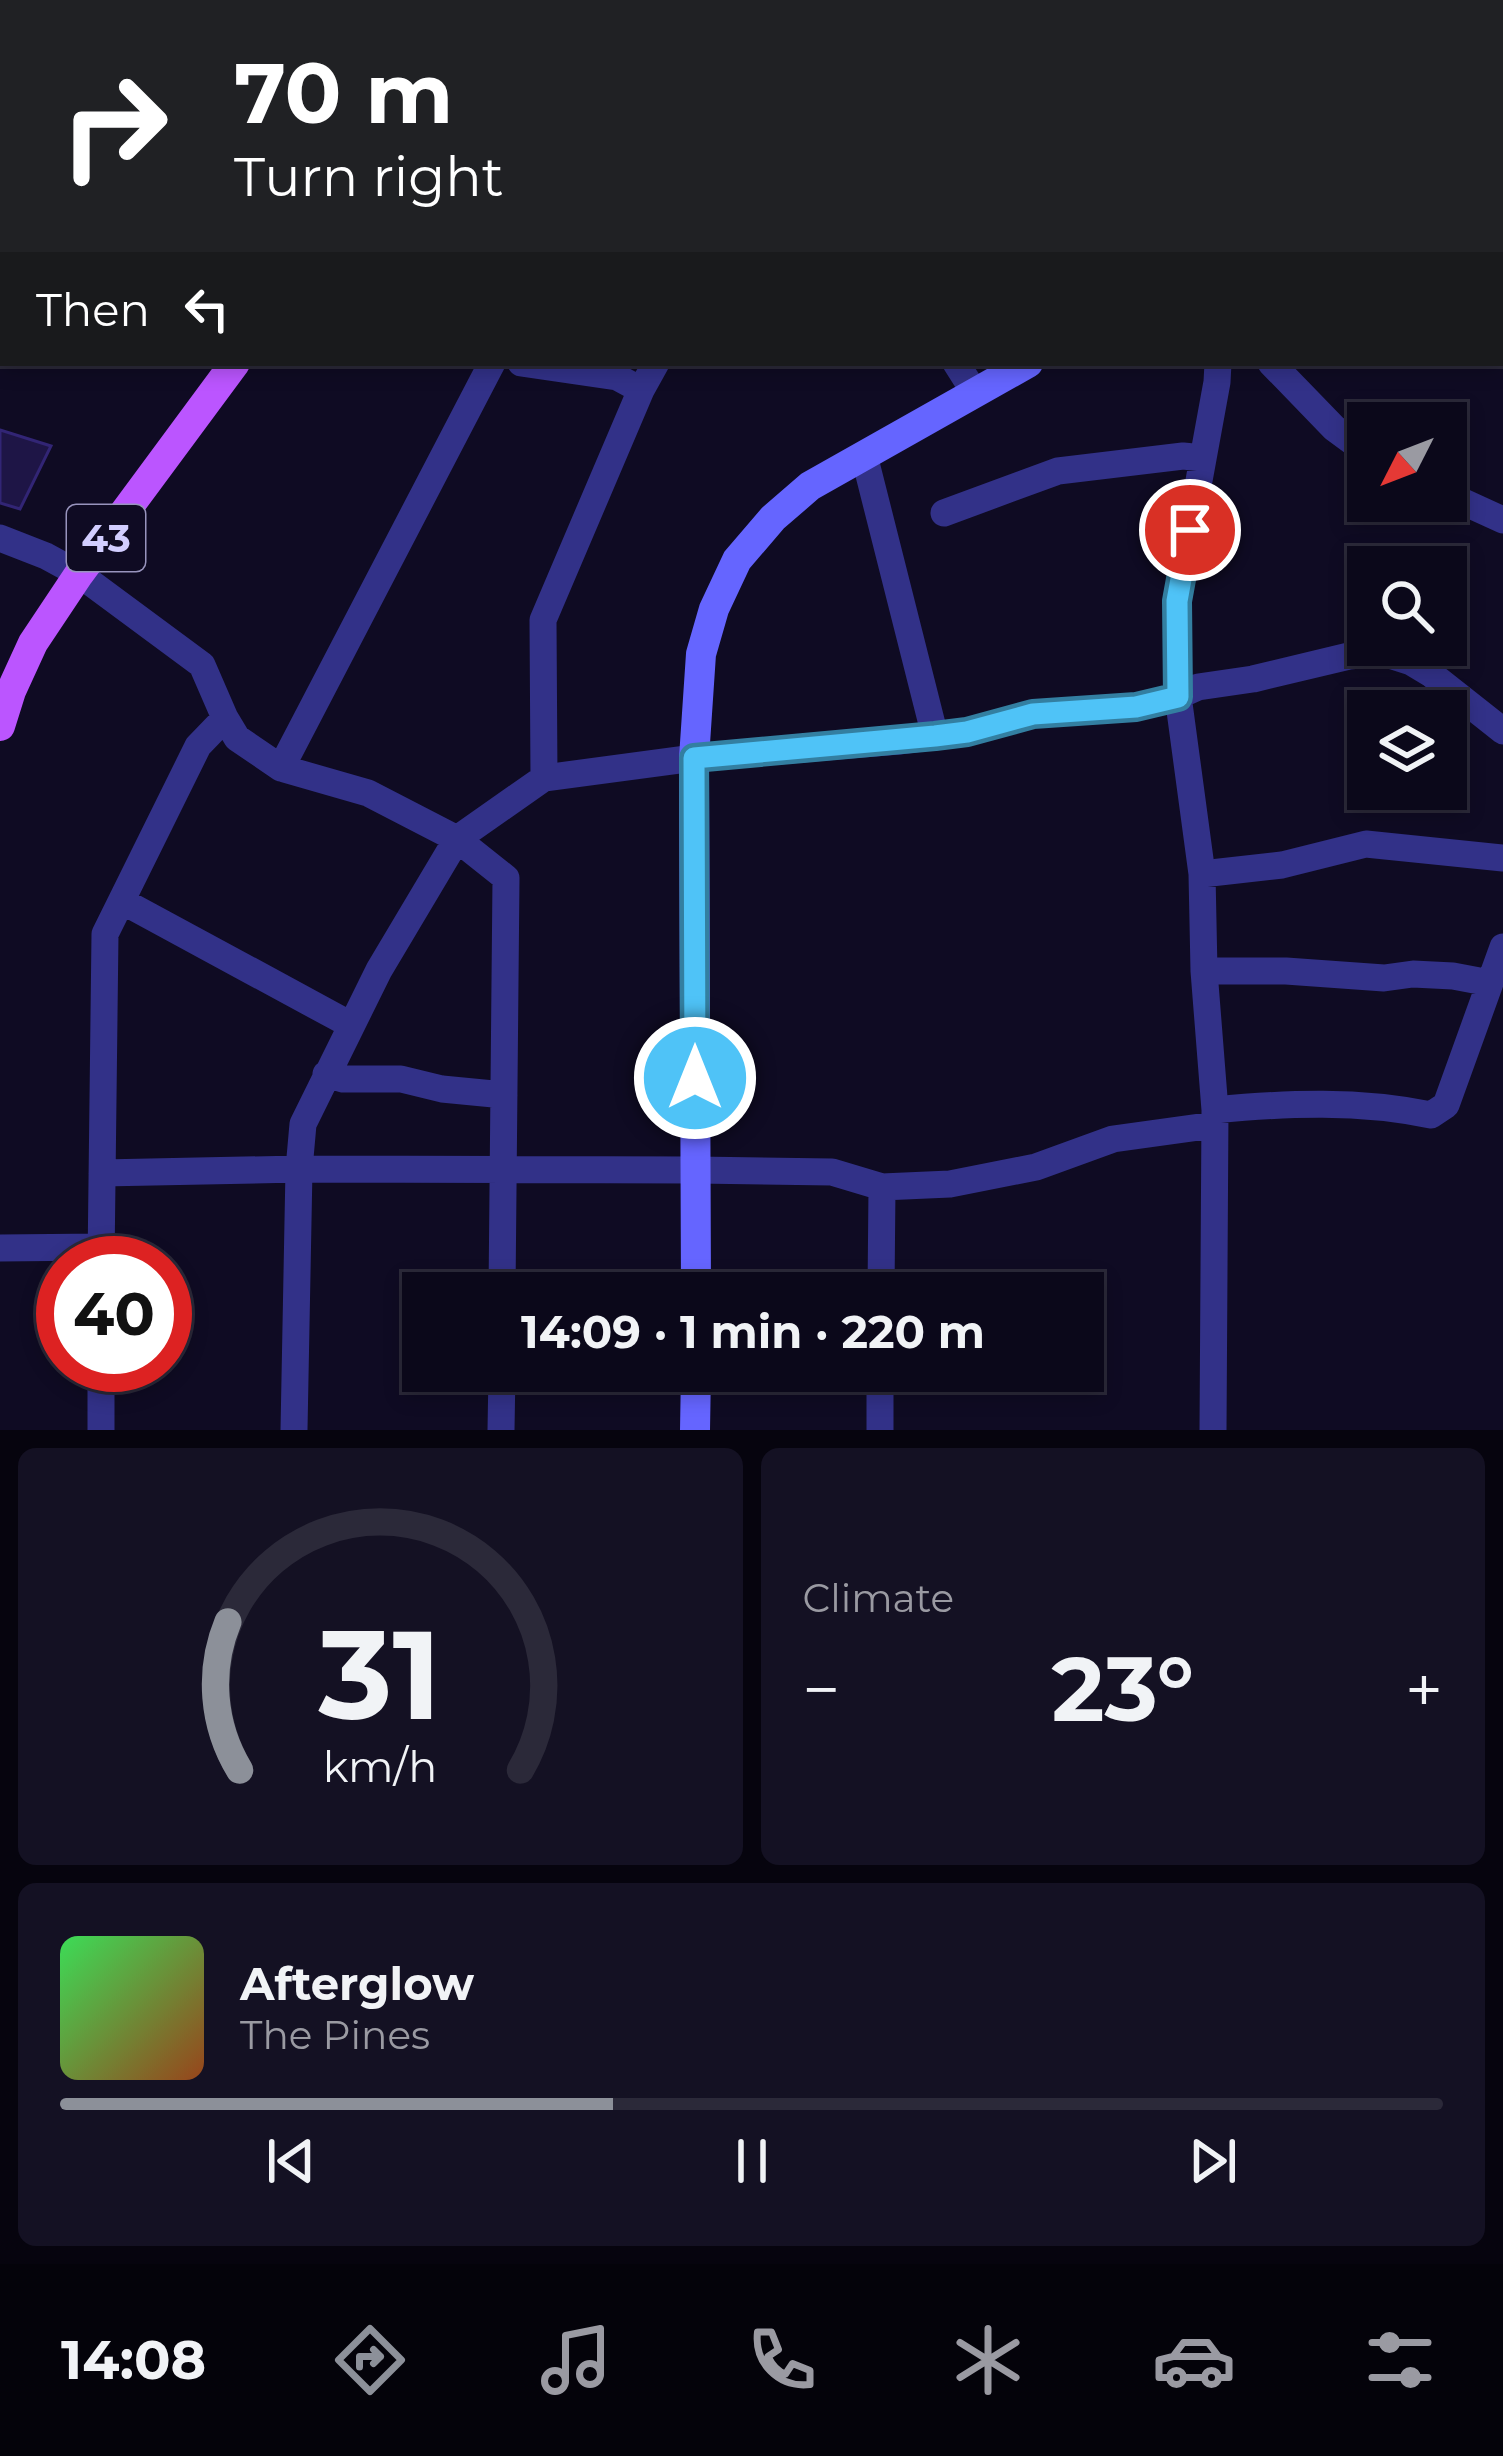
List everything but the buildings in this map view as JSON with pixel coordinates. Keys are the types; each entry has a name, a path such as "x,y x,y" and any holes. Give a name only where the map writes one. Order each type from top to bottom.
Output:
{"main road":[{"name":"43","path":"0,726 33,643 233,366"}],"street":[{"path":"281,768 489,366"},
{"path":"542,366 617,377 641,390"},
{"path":"544,778 543,620 654,366"},
{"path":"958,366 975,393"},
{"path":"696,1272 694,758 701,654 714,609 737,560 809,486 1023,366"},
{"path":"1213,1430 1214,1118 1202,874 1178,697 1177,601 1218,366"},
{"path":"1274,366 1347,438"},
{"path":"864,455 935,736"},
{"path":"944,513 1058,471 1184,456 1203,458"},
{"path":"1467,504 1503,520"},
{"path":"0,538 80,574 202,665 237,738 281,768 368,793 457,839 506,878 502,1272"},
{"path":"294,1430 298,1169 303,1124 379,970 457,839 544,778 694,758 967,732 1033,714 1136,707 1198,687 1383,653 1431,674 1503,731"},
{"path":"101,1236 106,934 198,746 224,718"},
{"path":"1202,874 1282,865 1366,844 1503,858"},
{"path":"122,901 351,1025"},
{"path":"102,1173 298,1169 832,1172 882,1187 950,1184 1036,1167 1114,1139 1214,1118 1327,1103 1390,1106 1431,1115 1446,1105 1503,946"},
{"path":"1204,971 1384,978 1413,974 1490,983"},
{"path":"326,1074 343,1079 401,1079 504,1095"},
{"path":"881,1272 882,1187"},
{"path":"0,1248 36,1250"},
{"path":"101,1392 101,1430"},
{"path":"501,1430 502,1392"},
{"path":"695,1430 696,1392"},
{"path":"880,1392 880,1430"}],"route":[{"path":"695,1078 694,758 967,732 1033,714 1136,707 1178,697 1177,601 1190,530"}]}
